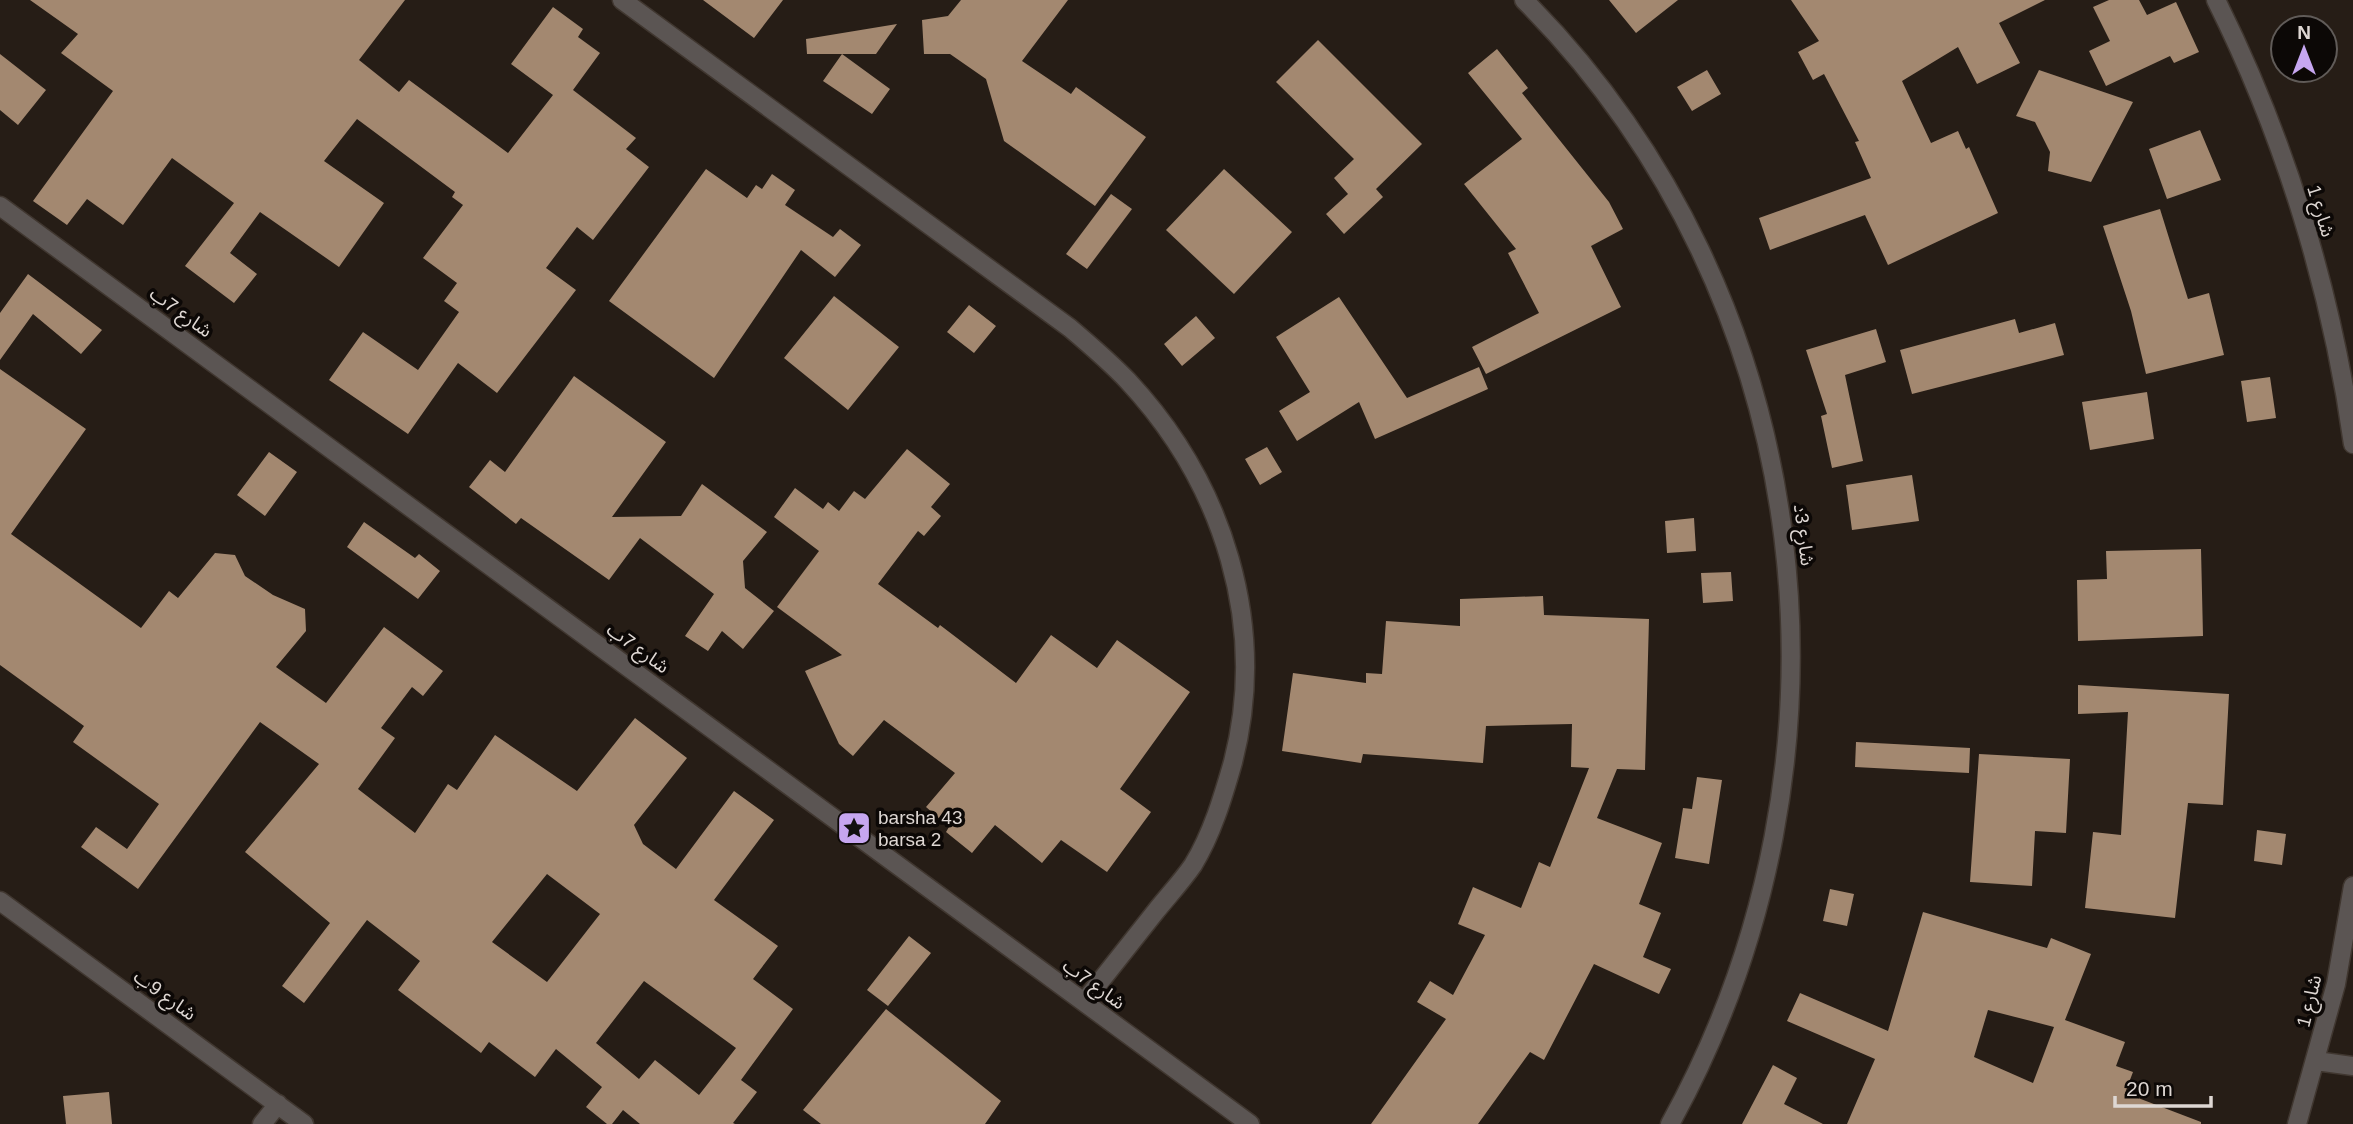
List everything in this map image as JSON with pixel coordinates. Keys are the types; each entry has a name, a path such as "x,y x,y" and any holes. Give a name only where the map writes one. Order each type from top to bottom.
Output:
{"street":[{"path":"622,0 1089,344 1129,382 1154,411 1204,492 1236,574 1243,616 1244,681 1237,745 1212,827 1192,865 1084,1002"},
{"name":"شارع 3د","path":"1524,0 1608,99 1671,196 1698,247 1721,300 1759,409 1783,522 1791,625 1791,695 1787,752 1777,821 1754,922 1733,986 1708,1048 1671,1124"},
{"name":"شارع 1","path":"2216,0 2257,90 2308,239 2340,371 2353,444"},
{"name":"شارع 7ب","path":"0,205 1250,1124"},
{"name":"شارع 1","path":"2297,1124 2336,984 2353,886"},
{"name":"شارع 9ب","path":"0,901 304,1124"},
{"path":"2316,1061 2353,1066"},
{"path":"261,1124 278,1104"}],"building":[{"path":"30,0 405,0 359,60 399,92 409,80 508,153 553,95 511,64 553,7 583,29 578,37 600,53 573,90 636,138 626,149 649,167 593,240 577,227 546,268 576,290 497,393 458,363 408,434 329,380 363,332 418,370 459,312 444,301 457,283 423,258 463,205 452,197 455,192 357,119 324,161 384,203 339,267 260,212 230,253 257,274 234,303 185,266 234,203 172,158 123,225 87,199 67,225 33,201 113,91 61,53 78,34"},
{"path":"703,0 783,0 754,38"},
{"path":"961,0 1068,0 1022,61 1071,94 1076,87 1146,137 1095,206 1004,141 986,79 950,54 924,54 922,20 948,16"},
{"path":"1609,0 1678,0 1636,33"},
{"path":"1791,0 2045,0 1999,23 2020,63 1977,84 1958,47 1902,81 1931,143 1958,131 1966,149 1969,147 1998,213 1888,265 1865,215 1770,250 1759,218 1871,178 1855,142 1859,141 1824,74 1813,80 1798,52 1819,41"},
{"path":"2109,0 2139,0 2147,15 2176,2 2199,52 2174,63 2170,56 2106,86 2089,51 2110,41 2093,7"},
{"path":"897,24 876,54 807,54 806,39"},
{"path":"1318,40 1422,144 1376,189 1383,197 1344,234 1326,214 1348,194 1334,178 1354,159 1276,82"},
{"path":"1497,49 1528,88 1522,93 1609,202 1623,229 1591,246 1621,307 1486,374 1472,347 1539,313 1508,253 1516,249 1464,184 1522,139 1468,73"},
{"path":"0,54 46,90 18,125 0,110"},
{"path":"842,54 890,89 872,114 823,81"},
{"path":"1707,70 1721,94 1692,111 1677,87"},
{"path":"2039,70 2133,102 2091,182 2048,171 2050,152 2035,122 2016,116"},
{"path":"2200,130 2221,180 2167,199 2149,149"},
{"path":"706,169 747,198 756,185 762,189 772,174 795,190 785,205 833,237 840,229 861,245 835,277 801,250 714,378 609,301"},
{"path":"1224,169 1292,232 1234,294 1166,230"},
{"path":"1111,194 1132,209 1087,269 1066,254"},
{"path":"2160,209 2188,299 2209,293 2224,355 2146,374 2131,311 2103,226"},
{"path":"28,274 102,330 81,354 33,314 0,360 0,313"},
{"path":"834,296 899,347 848,410 784,358"},
{"path":"1339,297 1407,398 1479,367 1488,389 1375,439 1359,402 1297,441 1279,411 1310,392 1276,337"},
{"path":"969,305 996,326 974,353 947,332"},
{"path":"1196,316 1215,338 1182,366 1164,344"},
{"path":"2015,319 2019,333 2055,323 2064,355 1912,394 1900,350"},
{"path":"1876,329 1886,362 1845,375 1863,461 1832,468 1821,416 1827,414 1806,350"},
{"path":"0,369 86,429 11,534 141,628 169,591 178,598 215,553 235,555 245,576 273,595 305,609 306,631 276,667 326,703 384,627 443,671 423,696 412,687 381,728 395,738 358,789 415,833 448,784 457,790 495,735 577,791 635,718 687,758 634,825 643,844 676,869 734,791 774,820 714,900 778,946 753,979 793,1009 741,1080 757,1092 733,1123 735,1124 640,1124 623,1110 612,1124 607,1124 586,1107 602,1087 556,1049 535,1077 489,1042 481,1053 398,990 420,961 367,920 304,1003 282,986 330,923 245,852 319,764 260,722 138,889 81,847 96,827 127,849 159,804 73,742 84,726 0,665","holes":["547,874 600,914 547,982 492,942","644,981 736,1048 699,1095 655,1060 639,1079 596,1043"]},
{"path":"574,376 666,442 612,517 681,516 702,484 767,532 743,561 745,588 774,611 743,649 722,631 708,651 685,636 714,594 640,538 609,580 521,518 516,524 469,487 490,460 505,472"},
{"path":"2270,377 2276,418 2247,422 2241,381"},
{"path":"2147,392 2154,439 2090,450 2082,402"},
{"path":"1267,447 1282,472 1260,485 1245,459"},
{"path":"907,449 950,484 931,507 941,516 924,536 918,531 878,584 938,628 940,625 1016,683 1051,635 1097,668 1117,640 1190,692 1120,789 1151,812 1107,872 1061,840 1042,863 995,825 972,853 946,832 949,827 926,807 955,773 884,720 853,756 839,744 805,671 842,655 777,607 819,551 774,517 795,488 823,509 828,502 839,511 854,491 865,499"},
{"path":"269,452 297,472 265,516 237,495"},
{"path":"1912,475 1919,521 1852,530 1846,485"},
{"path":"1694,518 1696,551 1667,553 1665,521"},
{"path":"364,522 415,558 419,554 440,571 418,599 347,547"},
{"path":"2201,549 2203,636 2078,641 2077,580 2107,579 2106,551"},
{"path":"1731,572 1733,601 1703,603 1701,573"},
{"path":"1543,596 1544,615 1649,619 1645,770 1617,769 1597,818 1662,843 1639,904 1661,913 1643,957 1671,969 1659,994 1594,964 1544,1060 1530,1052 1478,1124 1371,1124 1446,1019 1417,1002 1430,981 1453,995 1485,935 1458,924 1473,887 1521,908 1539,862 1550,867 1589,768 1571,767 1572,724 1486,726 1483,763 1363,754 1361,763 1282,751 1293,673 1366,683 1366,673 1382,674 1386,621 1460,626 1460,599"},
{"path":"2078,685 2229,694 2223,805 2188,803 2175,918 2085,908 2093,832 2121,835 2128,712 2078,714"},
{"path":"1856,742 1970,748 1969,773 1855,767"},
{"path":"1979,754 2070,759 2066,833 2035,831 2032,886 1970,882"},
{"path":"1697,777 1722,780 1709,864 1675,858 1683,808 1692,809"},
{"path":"2257,830 2286,834 2282,865 2254,861"},
{"path":"1830,889 1854,894 1847,926 1823,921"},
{"path":"1923,912 2047,948 2051,938 2091,954 2065,1020 2125,1042 2116,1066 2133,1072 2125,1093 2201,1124 1847,1124 1875,1059 1787,1021 1800,993 1888,1031","holes":["1988,1010 2054,1027 2033,1083 1974,1057"]},
{"path":"909,936 931,953 888,1006 867,990"},
{"path":"886,1009 1001,1101 985,1124 821,1124 803,1110"},
{"path":"1773,1065 1797,1078 1784,1104 1823,1124 1742,1124"},
{"path":"109,1092 112,1124 66,1124 63,1096"}],"place":[{"name":"barsha 43 barsa 2","path":"854,828"}]}
